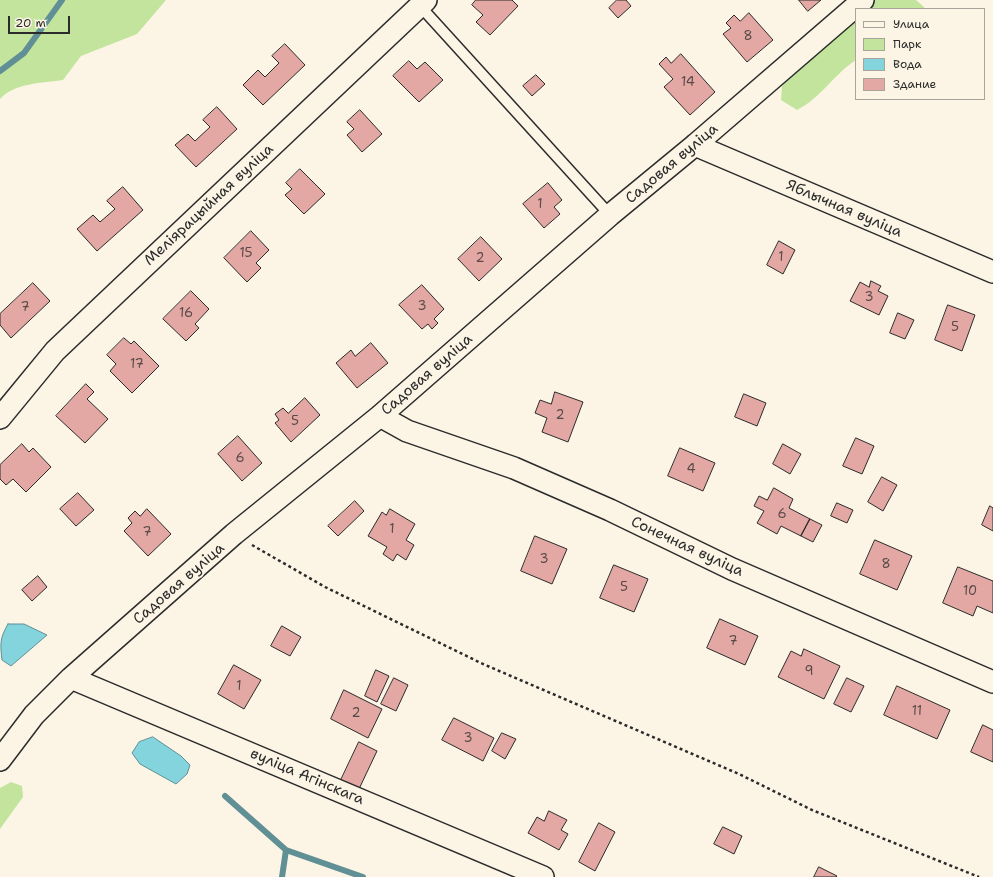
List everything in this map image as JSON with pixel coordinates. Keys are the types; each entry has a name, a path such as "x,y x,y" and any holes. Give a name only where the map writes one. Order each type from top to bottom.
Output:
{"street":[{"name":"Садовая вуліца","path":"0,760 34,715 71,678 234,534 380,416 610,215 695,145 863,0"},
{"name":"Меліярацыйная вуліца","path":"0,418 55,351 423,3"},
{"name":"Яблычная вуліца","path":"695,145 993,272"},
{"name":"Сонечная вуліца","path":"380,416 407,431 514,468 610,510 732,569 993,682"},
{"name":"вуліца Агінскага","path":"71,678 543,877"}],"lane":[{"path":"423,3 610,215"}],"path":[{"path":"234,534 325,587 484,664 739,774 812,810 979,877"}],"green space":[{"path":"0,0 166,0 137,34 81,56 63,80 21,87 6,94 0,99"},
{"path":"871,0 916,0 924,7 924,8 862,8"},
{"path":"855,15 855,61 806,105 797,110 781,100 782,86"},
{"path":"11,782 22,786 23,797 0,829 0,788"}],"water":[{"path":"8,624 24,624 47,635 11,666 2,660 1,649 3,633"},
{"path":"153,737 181,756 190,765 187,774 176,784 140,764 132,753 139,742"}],"building":[{"path":"476,0 512,0 518,6 490,35 476,22 483,15 472,5"},
{"path":"617,0 626,0 631,6 618,18 609,8"},
{"path":"799,0 821,0 808,11"},
{"path":"749,13 773,40 747,62 723,34 731,28 726,23 734,15 740,21"},
{"path":"285,44 305,65 263,105 243,85 258,70 265,77 279,63 272,56"},
{"path":"681,54 715,92 690,115 664,87 673,79 659,64 666,57 671,63"},
{"path":"409,61 417,69 425,62 443,80 419,102 393,76"},
{"path":"536,75 545,84 532,96 523,86"},
{"path":"217,107 237,129 196,167 175,145 188,134 195,141 210,127 203,120"},
{"path":"360,110 382,134 362,152 347,135 354,129 347,122"},
{"path":"300,169 325,194 304,214 285,195 292,189 286,183"},
{"path":"548,183 562,200 554,207 560,214 544,228 523,204"},
{"path":"123,187 143,210 97,251 77,229 93,215 100,222 115,209 107,201"},
{"path":"251,231 269,250 256,263 261,268 247,282 224,258"},
{"path":"481,237 502,259 479,281 458,259"},
{"path":"779,241 795,250 783,274 767,265"},
{"path":"871,281 881,286 878,291 888,296 879,315 850,301 860,282 869,287"},
{"path":"33,283 50,301 11,338 0,325 0,314"},
{"path":"422,285 444,309 434,319 438,323 432,329 428,324 422,329 399,305"},
{"path":"191,291 209,309 195,324 199,328 186,341 163,319"},
{"path":"948,305 975,315 962,351 935,340"},
{"path":"898,313 914,320 905,339 890,333"},
{"path":"124,338 131,344 134,341 159,366 132,393 110,371 116,364 107,355"},
{"path":"371,343 388,363 357,388 336,363 351,350 355,356"},
{"path":"86,384 94,392 87,399 108,419 85,443 56,416"},
{"path":"555,392 583,402 568,442 542,432 547,418 535,413 540,400 551,404"},
{"path":"744,394 766,403 757,426 735,417"},
{"path":"305,398 320,415 291,442 275,423 279,420 275,414 283,408 288,413"},
{"path":"238,436 262,463 242,481 218,454"},
{"path":"856,438 874,446 862,474 843,466"},
{"path":"22,444 29,452 33,448 51,467 26,492 13,479 6,485 0,479 0,465"},
{"path":"783,444 801,454 790,474 773,464"},
{"path":"680,448 715,463 703,491 668,476"},
{"path":"882,477 897,485 883,511 868,502"},
{"path":"774,488 793,499 789,508 810,519 801,536 781,526 777,534 757,523 764,511 754,506 759,496 767,500"},
{"path":"78,493 94,510 76,526 60,509"},
{"path":"355,501 364,511 338,536 328,526"},
{"path":"837,503 853,510 847,523 831,516"},
{"path":"990,506 993,508 993,531 982,525"},
{"path":"147,509 171,534 148,556 124,531 132,523 128,518 135,511 140,516"},
{"path":"390,509 415,524 406,540 414,545 406,560 397,554 393,561 383,554 387,547 368,536 382,512 386,515"},
{"path":"810,519 822,525 813,542 801,536"},
{"path":"535,536 567,549 552,584 521,571"},
{"path":"875,540 912,556 897,590 860,574"},
{"path":"614,565 648,579 634,612 600,598"},
{"path":"958,567 993,581 993,613 977,606 973,616 943,603"},
{"path":"38,576 47,587 32,601 22,590"},
{"path":"720,619 758,636 745,665 707,648"},
{"path":"282,626 301,637 290,656 271,646"},
{"path":"804,649 840,666 824,699 778,677 791,651 801,656"},
{"path":"234,665 261,680 244,709 218,694"},
{"path":"376,670 389,676 377,702 365,696"},
{"path":"394,678 408,685 396,711 381,704"},
{"path":"847,678 864,686 851,712 834,704"},
{"path":"897,686 950,710 937,739 884,715"},
{"path":"344,690 382,709 368,738 331,719"},
{"path":"454,718 494,738 483,761 442,740"},
{"path":"983,725 993,730 993,762 971,752"},
{"path":"502,733 516,739 505,759 492,751"},
{"path":"359,742 377,751 359,789 341,780"},
{"path":"549,811 567,820 561,830 568,834 559,850 528,833 537,817 544,821"},
{"path":"599,823 615,832 595,871 579,862"},
{"path":"723,827 742,836 734,854 714,844"},
{"path":"819,867 837,876 814,877"}],"waterway":[{"path":"0,71 24,53 62,0"},
{"path":"225,796 286,850 363,877"},
{"path":"282,877 286,850"}]}
